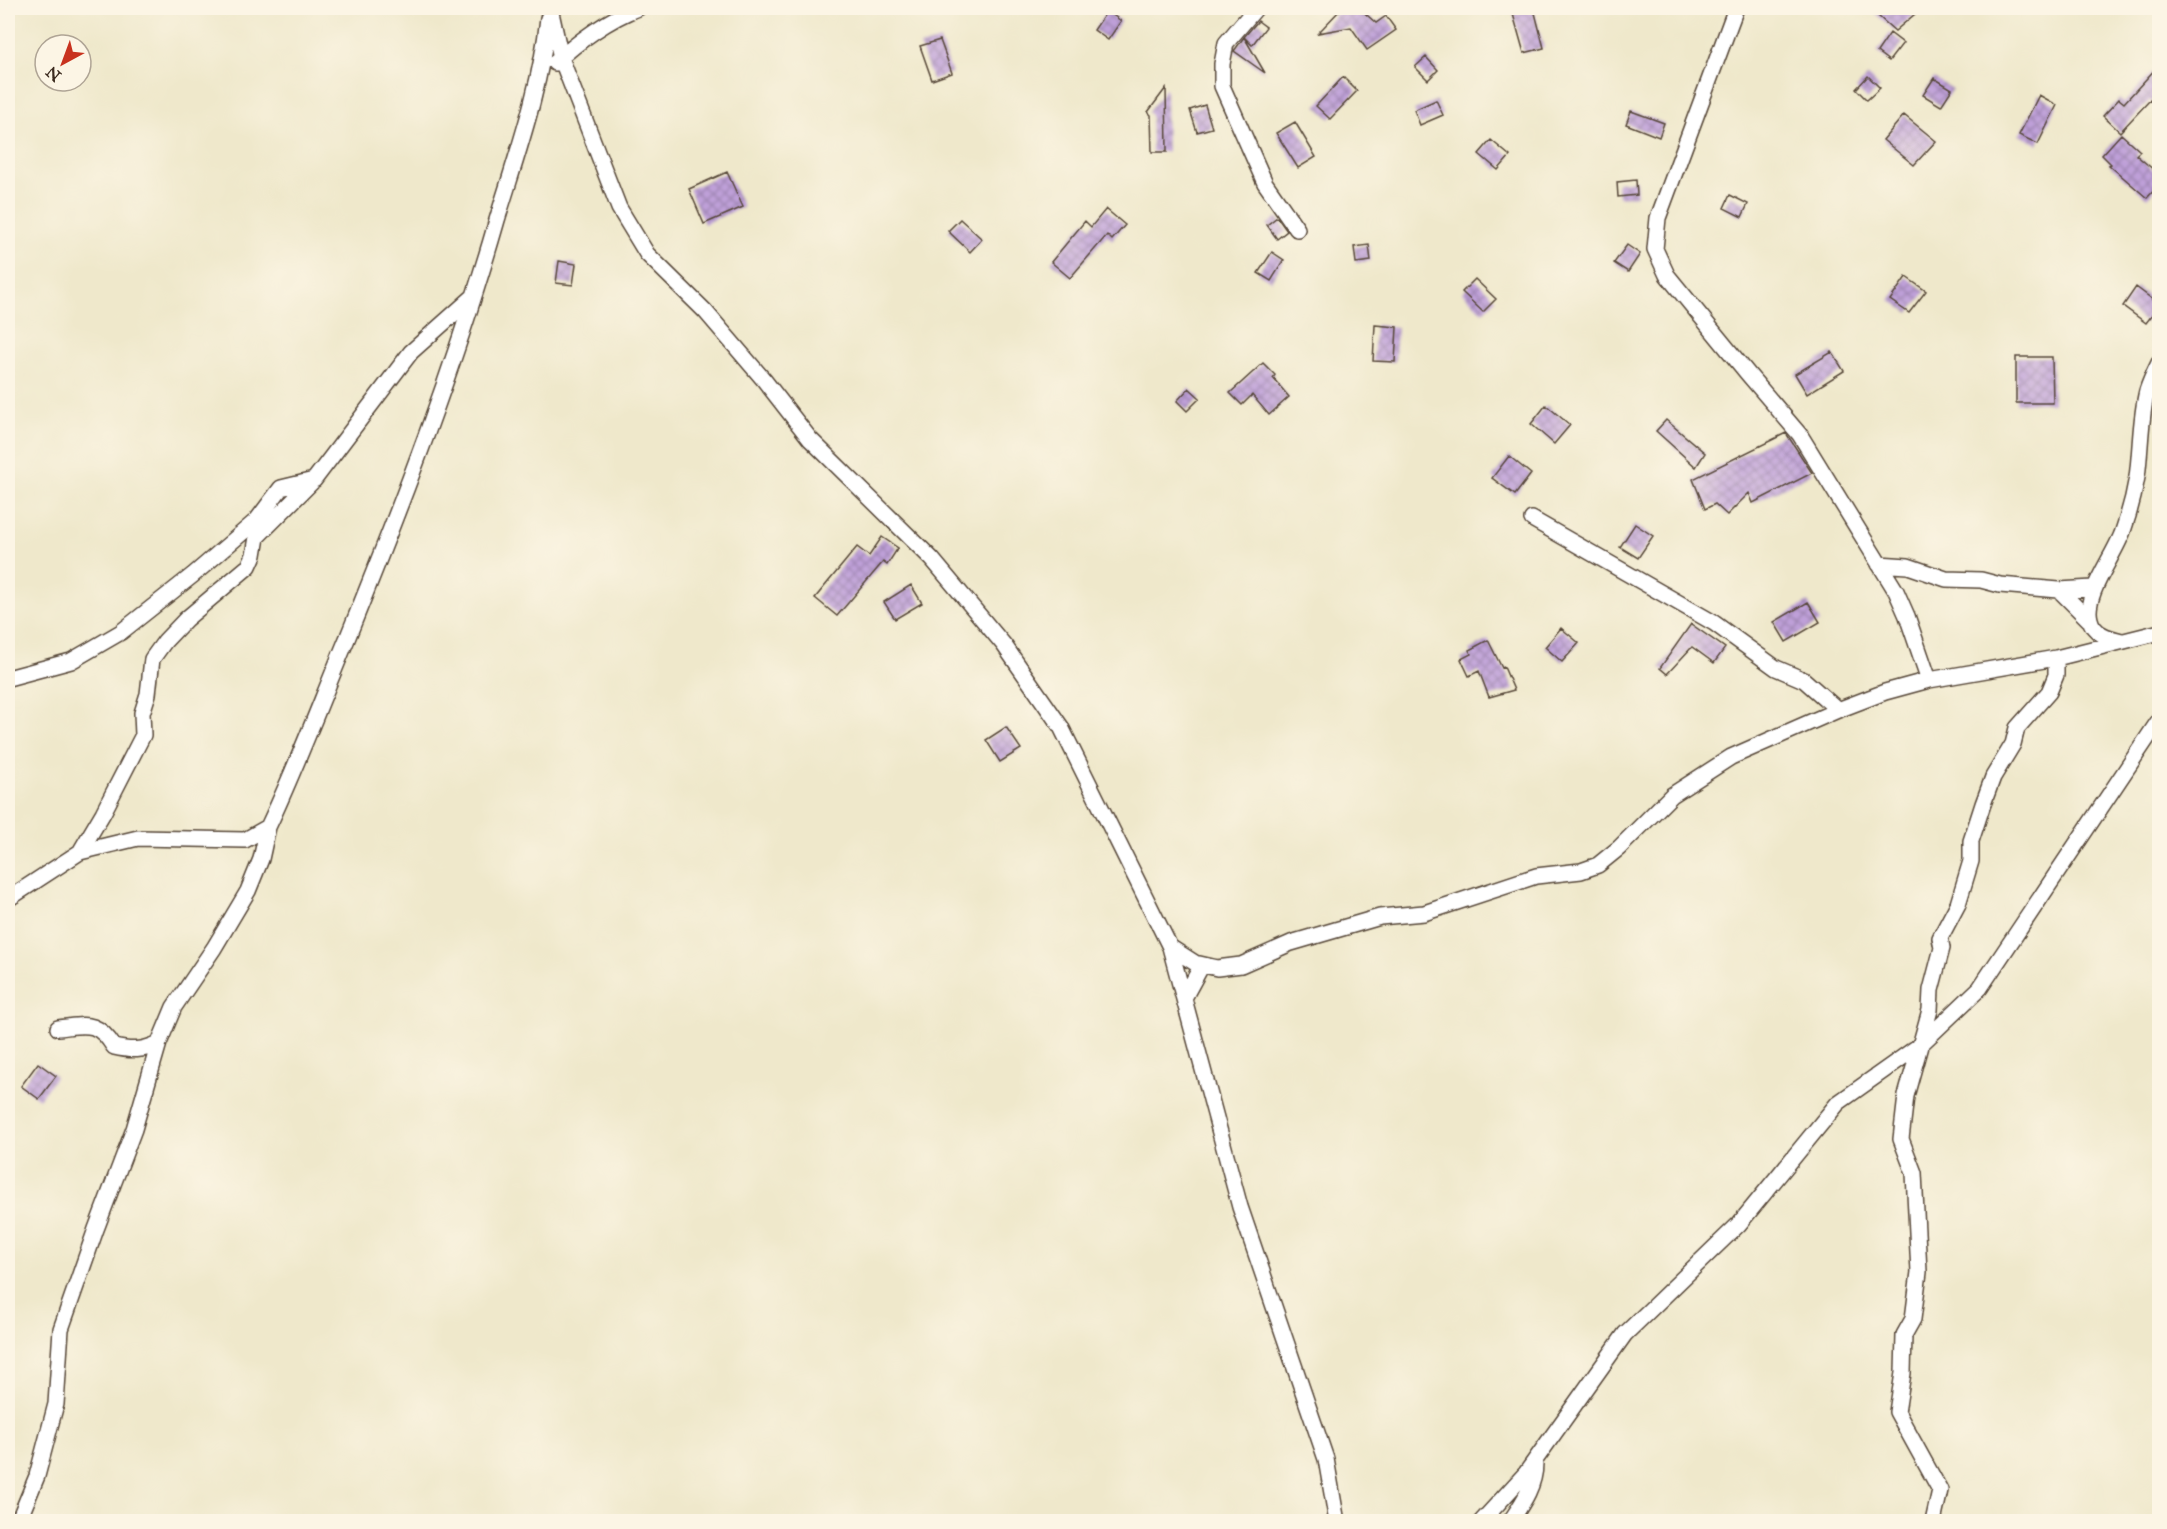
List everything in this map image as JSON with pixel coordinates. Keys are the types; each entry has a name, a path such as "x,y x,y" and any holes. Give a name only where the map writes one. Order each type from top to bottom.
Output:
{"street":[{"path":"550,8 561,58 619,208 647,254 705,311 764,380 810,439 932,559 1004,645 1061,727 1170,947 1240,1207 1326,1459 1337,1521"},
{"path":"18,1521 37,1476 56,1404 61,1329 134,1129 159,1043 174,1006 248,891 261,859 268,827 400,509 476,294 535,92 545,50 550,8"},
{"path":"535,92 547,72 561,58 600,28 624,13 638,8"},
{"path":"1256,8 1226,43 1222,64 1222,86 1264,183 1297,229"},
{"path":"1736,8 1658,218 1655,249 1667,275 1800,435 1896,591 1929,680"},
{"path":"80,852 103,813 142,735 142,713 148,694 152,659 186,619 249,566 254,555 257,537 314,480 411,352 476,294"},
{"path":"2090,620 2093,588 2108,565 2123,531 2137,479 2141,419 2148,389 2160,361"},
{"path":"8,678 71,661 121,632 257,520 281,488 314,480"},
{"path":"1532,519 1714,623 1776,668 1804,680 1838,710"},
{"path":"1879,564 1908,566 1946,579 1981,579 2000,585 2059,590 2093,588"},
{"path":"2059,590 2090,620 2097,632 2108,638 2124,642"},
{"path":"1170,947 1202,965 1217,968 1241,964 1292,944 1380,917 1424,913 1536,876 1581,871 1598,865 1619,848 1672,795 1731,757 1838,710 1885,692 1929,680 2056,658 2160,632"},
{"path":"1933,1521 1940,1490 1897,1412 1903,1373 1904,1335 1913,1318 1920,1272 1914,1173 1901,1139 1906,1095 1930,1010 1931,990 1942,948 1940,938 1958,904 1971,861 1971,841 1983,804 1993,777 2013,744 2017,728 2049,692 2056,675 2056,658"},
{"path":"1481,1521 1535,1461 1625,1334 1739,1224 1838,1102 1920,1045 1980,988 2160,719"},
{"path":"8,899 80,852 138,838 245,840 268,827"},
{"path":"1184,998 1202,965"},
{"path":"58,1029 84,1025 96,1027 106,1034 114,1047 127,1050 146,1050 159,1043"},
{"path":"1510,1521 1528,1494 1535,1474 1535,1461"}],"building":[{"path":"1342,8 1359,8 1376,23 1386,16 1396,30 1367,50 1351,27 1318,33"},
{"path":"1869,8 1922,8 1895,31"},
{"path":"1534,9 1544,48 1524,53 1513,14"},
{"path":"1107,11 1121,21 1108,40 1094,30"},
{"path":"1258,21 1266,27 1252,45 1244,37"},
{"path":"1890,33 1903,43 1889,61 1877,52"},
{"path":"1244,37 1265,73 1234,51"},
{"path":"940,40 952,73 932,80 920,46"},
{"path":"1426,57 1438,70 1428,80 1415,67"},
{"path":"2160,64 2160,109 2150,100 2120,132 2103,116 2119,99 2124,103"},
{"path":"1868,76 1880,88 1867,100 1856,89"},
{"path":"1343,77 1357,91 1330,119 1316,106"},
{"path":"1934,78 1952,89 1941,106 1923,95"},
{"path":"1166,88 1167,152 1152,152 1151,115 1148,112"},
{"path":"2039,95 2057,105 2038,144 2019,135"},
{"path":"1436,100 1443,115 1420,125 1414,110"},
{"path":"1205,105 1212,128 1197,132 1190,110"},
{"path":"1631,111 1664,123 1659,137 1626,124"},
{"path":"1904,115 1936,141 1914,165 1883,140"},
{"path":"1295,122 1316,157 1298,168 1276,133"},
{"path":"2121,134 2140,151 2136,155 2160,175 2160,184 2147,198 2109,165 2111,164 2102,155"},
{"path":"1491,140 1510,156 1498,170 1479,154"},
{"path":"727,172 743,207 704,224 689,189"},
{"path":"1636,180 1637,195 1618,197 1617,182"},
{"path":"1730,195 1748,204 1742,217 1724,208"},
{"path":"1106,209 1125,225 1112,240 1107,235 1070,278 1051,262 1085,221 1091,227"},
{"path":"1277,217 1287,231 1277,239 1267,225"},
{"path":"960,219 982,239 970,252 948,231"},
{"path":"1369,245 1371,261 1356,263 1354,247"},
{"path":"1627,245 1640,254 1628,272 1614,263"},
{"path":"1272,252 1284,260 1271,281 1258,273"},
{"path":"559,261 576,264 573,285 556,283"},
{"path":"1906,277 1926,291 1909,313 1890,300"},
{"path":"1475,279 1496,299 1483,312 1462,292"},
{"path":"2136,287 2160,305 2146,323 2123,306"},
{"path":"1375,325 1397,327 1395,362 1373,361"},
{"path":"1832,352 1844,371 1807,394 1795,374"},
{"path":"2016,357 2052,357 2053,403 2016,403"},
{"path":"1263,363 1275,375 1273,378 1289,397 1269,415 1252,395 1242,405 1230,393"},
{"path":"1189,388 1200,398 1187,411 1177,401"},
{"path":"1546,405 1570,425 1554,444 1531,424"},
{"path":"1666,420 1705,453 1696,467 1656,431"},
{"path":"1786,433 1812,473 1753,503 1749,493 1727,515 1715,504 1705,509 1693,479"},
{"path":"1509,456 1531,474 1515,495 1492,478"},
{"path":"1635,524 1653,536 1638,558 1620,547"},
{"path":"882,537 898,548 887,565 883,562 837,616 815,598 857,547 869,556"},
{"path":"911,585 922,603 895,619 884,602"},
{"path":"1808,602 1820,622 1786,642 1774,622"},
{"path":"1691,624 1725,648 1714,663 1692,647 1667,674 1660,668"},
{"path":"1561,628 1579,643 1562,662 1545,647"},
{"path":"1488,640 1514,690 1489,697 1479,671 1469,676 1461,659 1471,654 1469,650"},
{"path":"1006,727 1021,749 1000,762 986,740"},
{"path":"38,1063 56,1076 39,1099 21,1086"}]}
